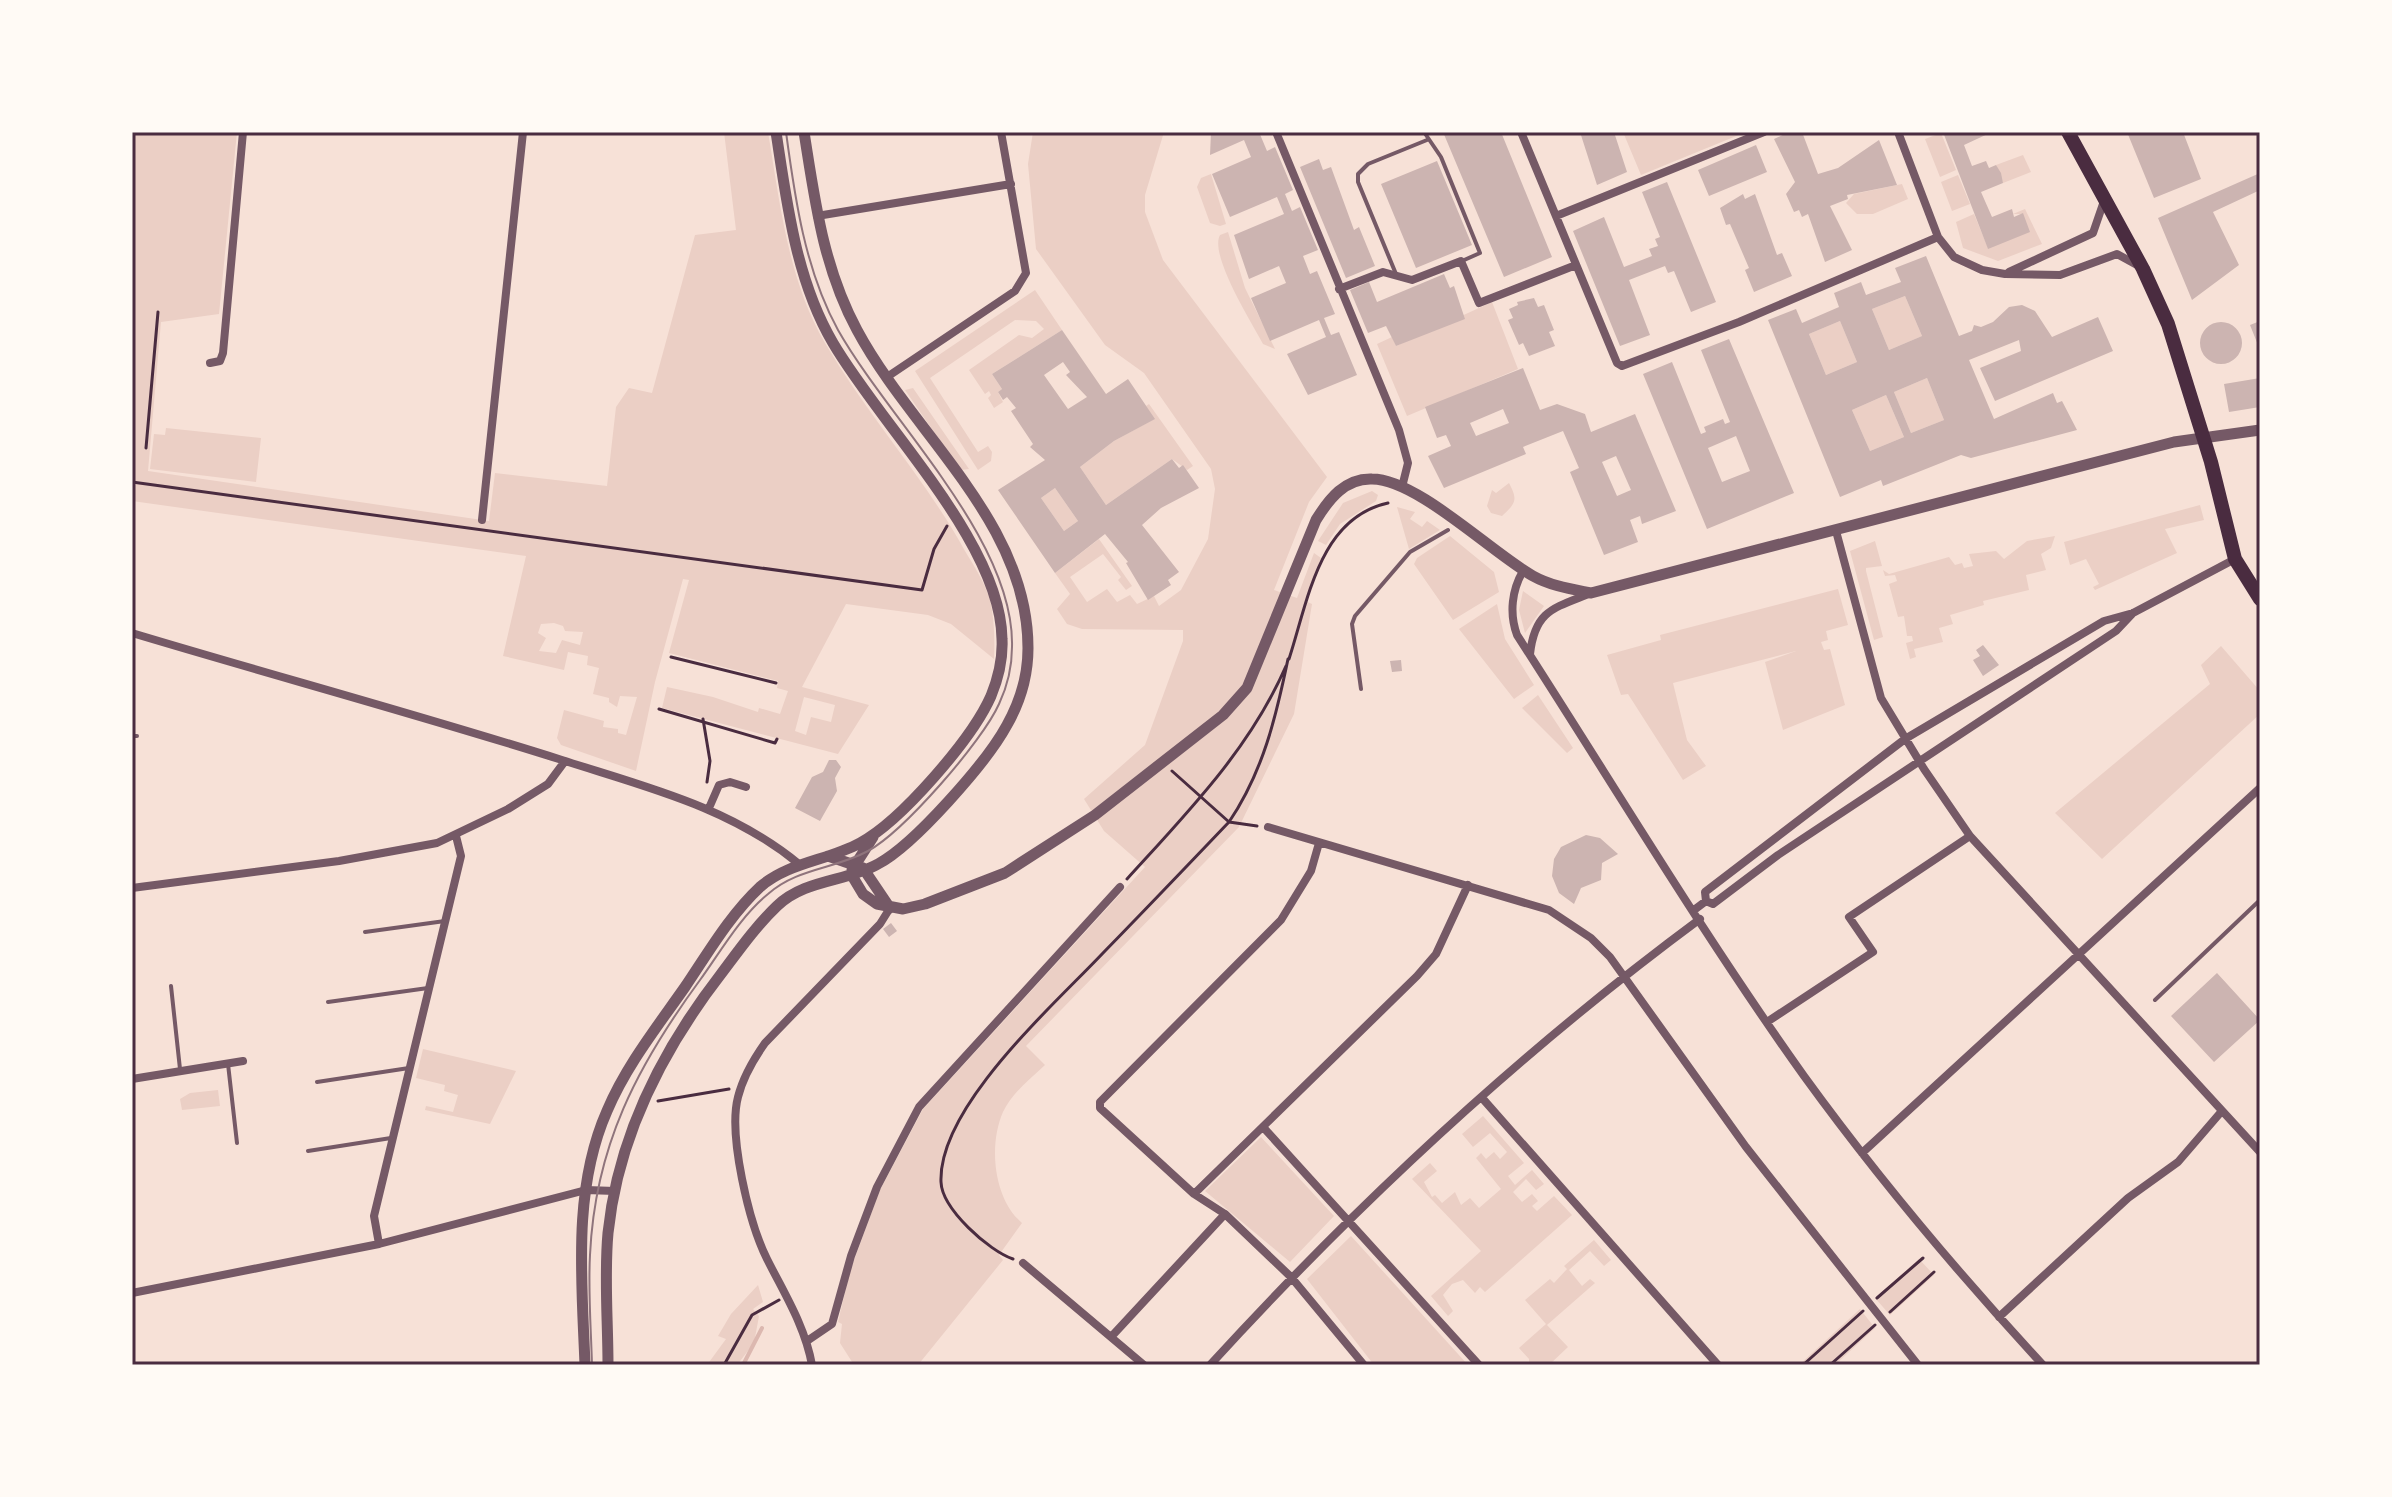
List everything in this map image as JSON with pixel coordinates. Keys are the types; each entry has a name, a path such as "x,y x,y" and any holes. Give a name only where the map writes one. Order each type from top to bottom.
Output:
{"main road":[{"path":"2068,132 2143,269 2168,324 2235,559 2260,599"}],"street":[{"path":"210,363 220,361 223,353 243,132"},
{"path":"482,520 523,132"},
{"path":"585,1365 581,1260 586,1190 605,1114 642,1049 747,900 774,877 799,864 827,856 876,834 902,810 960,744 985,708 997,680 1003,641 997,599 982,560 848,366 822,321 800,261 776,132"},
{"path":"608,1365 607,1258 615,1191 650,1087 676,1036 763,920 785,899 905,847 996,743 1017,705 1028,650 1023,600 1003,549 982,511 887,377 844,306 827,259 817,216 804,132"},
{"path":"887,377 1015,291 1026,273 1001,132"},
{"path":"1276,132 1405,447 1408,463 1402,487"},
{"path":"1521,132 1617,363 1628,367 1938,237"},
{"path":"1556,216 1764,132"},
{"path":"1898,132 1938,237 1954,257 1982,270 2005,274 2060,275 2117,254 2143,269"},
{"path":"817,216 1011,184"},
{"path":"2005,274 2093,233 2104,201"},
{"path":"1339,289 1383,272 1412,280 1461,261 1479,303 1576,265"},
{"path":"1530,655 1534,628 1543,616 1552,609 1591,593 2202,437 2260,430"},
{"path":"890,908 925,904 1005,873 1095,815 1213,723 1232,705 1256,671 1307,539 1327,503 1342,488 1354,482 1370,478 1402,487 1523,571 1545,582 1591,593"},
{"path":"1836,531 1881,698 1918,760 1970,836 2260,1152"},
{"path":"1706,901 1705,892 1905,739 2007,675 2104,621 2133,613 2235,559"},
{"path":"1523,571 1513,598 1512,614 1517,635 1767,1022 1862,1153 2043,1365"},
{"path":"1706,901 1713,904 1778,855 1918,760 2116,631 2133,613"},
{"path":"132,633 565,761 709,808 769,842 799,864 806,877 805,888"},
{"path":"132,888 379,854 456,836 548,784 565,761"},
{"path":"709,808 719,785 730,782 746,787"},
{"path":"1862,1153 2260,788"},
{"path":"1268,827 1527,902 1568,920 1600,947 1755,1158 1918,1365"},
{"path":"857,869 876,834"},
{"path":"379,1244 374,1216 461,856 456,836"},
{"path":"1767,1022 1873,952 1849,917 1970,836"},
{"path":"1319,843 1311,871 1281,920 1100,1102 1100,1108 1194,1194 1225,1214 1291,1277 1364,1365"},
{"path":"827,856 857,869 890,908"},
{"path":"1194,1194 1436,954 1468,885"},
{"path":"807,1341 832,1324 851,1256 877,1187 919,1107 1120,887"},
{"path":"1694,910 1706,901"},
{"path":"812,1365 803,1329 766,1257 748,1196 736,1132 741,1087 750,1064 765,1043 880,924 890,908"},
{"path":"1210,1365 1291,1277 1483,1099 1622,975 1700,919"},
{"path":"132,1079 243,1061"},
{"path":"1483,1099 1718,1365"},
{"path":"1999,1317 2128,1198 2178,1162 2221,1112"},
{"path":"1263,1127 1479,1365"},
{"path":"132,1293 379,1244 586,1190 615,1191"},
{"path":"1111,1337 1225,1214"},
{"path":"1023,1263 1144,1365"}],"lane":[{"path":"1424,132 1441,157 1480,253 1461,261"},
{"path":"1397,277 1358,182 1358,174 1368,164 1427,140"},
{"path":"1361,689 1352,624 1355,616 1410,552 1448,530"},
{"path":"2155,1000 2260,900"},
{"path":"365,932 445,921"},
{"path":"171,986 180,1071"},
{"path":"328,1002 428,988"},
{"path":"228,1064 237,1143"},
{"path":"317,1082 409,1068"},
{"path":"308,1151 393,1138"}],"path":[{"path":"146,448 158,312"},
{"path":"132,482 922,590 940,536 957,520"},
{"path":"1120,887 1201,798 1258,724 1288,659 1327,548 1347,520 1368,507 1388,503"},
{"path":"671,657 776,683"},
{"path":"1023,1263 999,1252 948,1205 941,1180 954,1132 995,1067 1229,822 1250,791 1258,770 1276,716 1288,659"},
{"path":"659,709 703,719 775,743 777,739"},
{"path":"703,719 710,761 707,784"},
{"path":"1170,768 1229,822 1268,827"},
{"path":"654,1102 741,1087"},
{"path":"1874,1301 1923,1258"},
{"path":"1885,1316 1934,1272"},
{"path":"724,1365 752,1315 787,1298"},
{"path":"1803,1365 1865,1309"},
{"path":"1830,1365 1877,1323"}],"shaded area":[{"path":"132,132 237,132 219,314 161,322 148,471 489,521 495,473 607,486 616,407 629,388 652,393 695,235 736,230 724,132 768,132 787,240 812,319 841,370 932,498 979,575 991,607 994,659 951,624 928,615 846,604 802,687 869,705 838,754 662,708 667,687 713,697 758,712 759,708 780,714 788,691 777,688 778,681 669,653 689,580 683,579 655,682 636,771 561,745 557,738 564,710 604,721 603,727 618,729 618,733 626,735 637,697 620,696 617,707 609,702 609,698 593,694 599,668 587,665 588,656 568,652 564,670 503,656 526,556 132,501","holes":["541,624 563,626 565,631 583,632 580,645 562,640 556,653 539,651 546,638 538,633","804,697 835,705 831,722 811,717 806,735 795,731"]},
{"path":"1033,132 1164,132 1145,195 1145,212 1163,260 1327,477 1309,502 1274,590 1297,598 1314,553 1321,558 1305,601 1312,604 1294,714 1239,827 1026,1046 1045,1065 1011,1099 998,1126 996,1171 1005,1200 1022,1223 999,1255 1003,1260 918,1365 854,1365 840,1343 842,1324 838,1322 850,1271 880,1190 923,1109 1145,867 1104,831 1084,799 1145,745 1183,641 1183,630 1082,629 1067,624 1057,609 1070,594 1055,573 1099,539 1132,586 1126,590 1118,580 1121,577 1103,554 1070,577 1087,602 1107,589 1117,602 1130,595 1137,604 1154,596 1159,606 1181,590 1208,539 1215,489 1211,469 1144,373 1105,345 1036,249 1028,164"},
{"path":"1623,132 1746,132 1641,175"},
{"path":"1941,133 1956,170 1940,177 1925,139"},
{"path":"2023,155 2031,172 2003,183 1996,165"},
{"path":"1211,174 1226,224 1220,226 1210,223 1197,187 1201,178"},
{"path":"1958,175 1970,204 1952,211 1941,182"},
{"path":"1902,184 1908,199 1873,214 1857,214 1846,203 1854,194"},
{"path":"2025,209 2042,244 1998,261 1963,248 1956,222 1974,214 1988,248 2023,214 2013,214"},
{"path":"1228,232 1245,288 1275,349 1263,344 1226,273 1218,245 1220,235"},
{"path":"1035,290 1062,330 992,374 1002,389 998,392 1003,402 994,408 988,398 991,395 989,391 985,394 969,370 1019,335 1032,338 1044,329 1036,321 1015,320 930,378 978,452 988,446 992,452 991,461 978,470 915,371"},
{"path":"1905,296 1922,336 1889,350 1872,309"},
{"path":"1492,302 1518,369 1407,416 1377,344 1392,337 1396,346"},
{"path":"1840,321 1857,362 1826,375 1809,334"},
{"path":"1927,378 1944,420 1911,433 1894,392"},
{"path":"913,388 969,469 960,470 905,390"},
{"path":"1886,395 1904,437 1870,451 1852,410"},
{"path":"1149,404 1193,466 1187,470 1172,459 1106,505 1080,467 1114,441 1154,419 1146,406"},
{"path":"166,428 261,438 256,482 150,469 154,434 165,435"},
{"path":"1509,483 1514,494 1513,504 1502,516 1491,513 1487,506 1492,490 1496,493"},
{"path":"1055,488 1078,521 1064,531 1041,498"},
{"path":"1372,491 1378,495 1376,501 1340,524 1326,545 1318,541 1343,503"},
{"path":"2200,505 2204,520 2165,529 2177,553 2095,590 2093,587 2099,584 2086,559 2070,565 2064,542"},
{"path":"1397,507 1415,512 1410,519 1422,527 1427,521 1440,530 1409,549"},
{"path":"1450,536 1494,572 1499,592 1453,620 1414,564 1417,558"},
{"path":"2055,536 2051,548 2041,554 2046,570 2026,575 2029,590 1983,601 1984,605 1950,615 1953,624 1939,628 1943,642 1914,649 1916,657 1910,659 1906,643 1913,641 1912,636 1907,636 1904,616 1898,617 1889,584 1897,581 1895,575 1885,576 1883,570 1889,574 1949,557 1955,565 1962,563 1964,568 1973,566 1969,554 1996,551 2004,559 2027,541"},
{"path":"1875,541 1882,566 1866,568 1866,571 1883,637 1874,640 1850,551"},
{"path":"1838,589 1848,625 1826,631 1828,640 1821,642 1824,650 1830,649 1845,705 1783,730 1765,662 1796,651 1673,683 1687,740 1706,766 1683,780 1628,694 1621,695 1607,655 1661,640 1660,635"},
{"path":"1523,591 1544,606 1525,633 1519,610"},
{"path":"1497,604 1505,639 1534,685 1514,699 1459,629"},
{"path":"2221,646 2260,691 2260,714 2102,859 2055,813 2210,684 2201,665"},
{"path":"1538,695 1573,748 1567,753 1522,708"},
{"path":"423,1049 516,1071 490,1124 425,1110 426,1106 453,1112 458,1095 444,1091 445,1085 416,1078"},
{"path":"218,1090 220,1106 182,1110 180,1099 190,1093"},
{"path":"1483,1116 1524,1163 1508,1176 1515,1185 1532,1170 1544,1184 1536,1190 1526,1179 1513,1192 1522,1202 1532,1194 1538,1201 1532,1206 1537,1211 1554,1196 1572,1215 1485,1292 1480,1287 1475,1293 1463,1280 1452,1284 1443,1295 1453,1311 1448,1316 1431,1296 1481,1251 1412,1179 1430,1163 1437,1171 1424,1182 1432,1197 1435,1195 1442,1203 1455,1192 1461,1205 1470,1198 1479,1208 1501,1189 1476,1158 1481,1153 1486,1159 1494,1152 1500,1159 1507,1152 1490,1133 1473,1147 1462,1134"},
{"path":"1261,1137 1334,1216 1290,1262 1205,1191"},
{"path":"1351,1236 1468,1365 1374,1365 1307,1279"},
{"path":"1594,1240 1611,1260 1604,1266 1590,1251 1569,1270 1582,1286 1590,1279 1595,1283 1547,1325 1568,1347 1549,1365 1529,1365 1529,1359 1519,1348 1546,1324 1525,1300 1550,1279 1554,1283 1567,1269 1564,1266"},
{"path":"1919,1259 1934,1275 1890,1315 1875,1298"},
{"path":"758,1285 763,1302 753,1309 759,1316 754,1343 737,1365 707,1365 726,1339 718,1336 731,1314"},
{"path":"1860,1309 1875,1328 1835,1365 1799,1365"}],"building":[{"path":"1211,132 1259,132 1267,151 1275,147 1293,190 1285,194 1292,211 1300,207 1318,250 1303,256 1310,274 1317,271 1335,314 1324,318 1331,335 1339,332 1357,375 1308,395 1287,354 1326,337 1319,320 1270,341 1251,298 1286,283 1279,266 1249,279 1234,235 1284,214 1277,197 1230,217 1212,174 1251,157 1244,140 1210,155"},
{"path":"1443,132 1501,132 1552,257 1504,277"},
{"path":"1580,132 1614,132 1627,172 1597,185"},
{"path":"1789,132 1802,132 1818,174 1838,168 1879,140 1897,185 1847,195 1848,199 1830,206 1852,250 1825,262 1808,214 1802,217 1799,210 1794,212 1786,194 1795,182 1774,139"},
{"path":"1943,132 1992,132 1964,145 1972,166 1986,161 1989,168 1996,165 2001,173 2003,183 1981,192 1992,217 2012,209 2014,217 2023,213 2030,232 1988,249"},
{"path":"2127,132 2183,132 2201,179 2154,198"},
{"path":"1756,145 1767,172 1709,196 1698,170"},
{"path":"1319,159 1323,170 1331,167 1354,230 1359,227 1375,266 1346,278 1300,167"},
{"path":"1437,161 1472,245 1416,268 1381,184"},
{"path":"2260,173 2258,191 2213,212 2239,265 2192,300 2158,218"},
{"path":"1667,182 1716,302 1691,312 1674,271 1668,273 1665,266 1629,280 1650,335 1620,346 1573,231 1604,217 1624,267 1652,256 1649,249 1658,246 1655,239 1660,237 1642,192"},
{"path":"1743,194 1745,199 1755,194 1777,255 1782,253 1792,276 1754,292 1745,270 1749,268 1720,208"},
{"path":"1926,256 1959,336 1972,331 1974,325 1981,327 1993,322 2009,307 2022,305 2035,311 2052,337 2098,317 2113,351 1995,401 1980,368 2021,351 2019,340 1969,360 1994,419 2053,393 2057,403 2062,401 2077,430 1971,458 1961,455 1883,486 1881,480 1840,497 1768,320 1796,309 1802,323 1839,307 1834,293 1861,282 1866,295 1901,282 1895,268","holes":["1905,296 1922,336 1889,350 1872,309","1840,321 1857,362 1826,375 1809,334","1927,378 1944,420 1911,433 1894,392","1886,395 1904,437 1870,451 1852,410"]},
{"path":"1444,274 1450,288 1454,286 1465,319 1396,346 1386,326 1368,333 1350,290 1369,282 1377,302"},
{"path":"1534,298 1538,307 1544,305 1554,330 1549,332 1555,346 1529,356 1523,343 1519,345 1508,320 1513,318 1509,309 1518,305 1517,302"},
{"path":"2260,321 2260,350 2250,325"},
{"path":"2221,322 2236,328 2242,343 2236,358 2221,364 2206,358 2200,343 2206,328"},
{"path":"1062,330 1106,394 1128,379 1155,419 1114,441 1080,467 1106,505 1172,459 1179,468 1183,465 1199,488 1161,508 1142,525 1179,572 1168,580 1171,585 1148,600 1128,562 1105,534 1055,573 998,490 1045,460 1030,447 1033,444 1011,411 1016,408 1007,397 1003,400 998,392 1002,389 992,374","holes":["1063,362 1070,372 1066,375 1087,397 1068,409 1044,375","1055,488 1078,521 1064,531 1041,498"]},
{"path":"1729,339 1794,493 1707,529 1643,374 1672,362 1701,434 1706,432 1704,427 1723,419 1725,424 1730,422 1701,350","holes":["1736,436 1750,471 1722,482 1708,448"]},
{"path":"1523,368 1540,410 1557,404 1585,414 1591,432 1635,414 1676,511 1642,524 1640,516 1630,520 1638,542 1604,555 1570,472 1579,468 1563,431 1523,447 1526,454 1444,488 1428,456 1451,446 1446,435 1437,438 1425,407","holes":["1503,409 1509,423 1476,436 1470,423","1616,456 1631,490 1617,496 1602,462"]},
{"path":"2260,378 2260,407 2229,412 2224,384"},
{"path":"1983,645 1999,665 1983,676 1973,660 1980,656 1976,650"},
{"path":"1401,660 1402,671 1392,672 1390,661"},
{"path":"829,760 836,760 841,767 835,778 837,791 820,821 795,808 812,777 823,772"},
{"path":"1586,835 1600,838 1618,854 1602,863 1601,880 1581,888 1574,904 1559,893 1552,876 1554,859 1561,847"},
{"path":"891,923 897,931 889,937 883,929"},
{"path":"2217,973 2260,1020 2214,1062 2171,1016"}],"waterway":[{"path":"743,1365 762,1328"}],"tram line":[{"path":"592,1365 590,1255 600,1178 623,1109 657,1044 731,935 758,903 791,879 868,851 921,806 960,762 990,720 1002,697 1010,669 1012,647 1008,606 993,565 946,483 861,366 827,307 803,234 786,132"}]}
